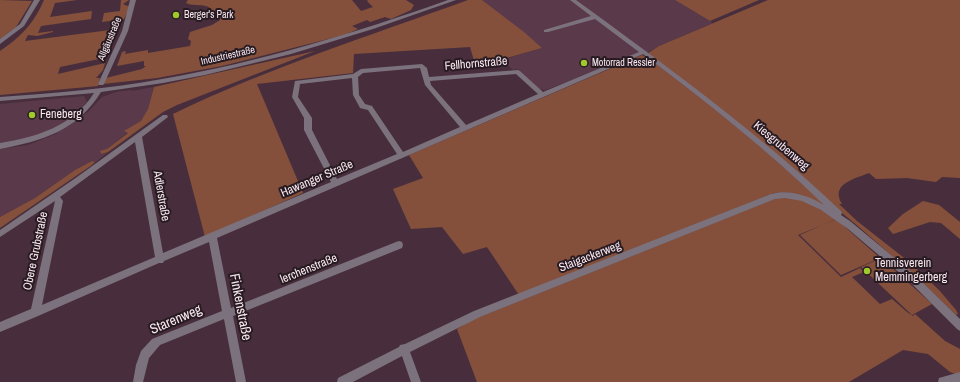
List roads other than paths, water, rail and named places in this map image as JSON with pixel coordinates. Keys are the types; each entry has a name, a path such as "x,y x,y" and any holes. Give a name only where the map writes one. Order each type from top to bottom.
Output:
{"street":[{"path":"0,42 22,25 37,0"},
{"name":"Allgäustraße","path":"0,146 36,139 61,128 80,115 91,104 125,31 133,0"},
{"name":"Industriestraße","path":"0,99 187,76 300,50 342,38 453,0"},
{"name":"Kiesgrubenweg","path":"573,0 708,101 764,147 819,195 850,226 911,277 960,326"},
{"path":"546,31 596,17"},
{"name":"Hawanger Straße","path":"0,327 160,260 643,52"},
{"path":"336,184 308,130 308,118 295,97 297,82 355,76 361,71 418,66 424,68 428,84 464,129"},
{"name":"Fellhornstraße","path":"426,80 518,72 542,95"},
{"path":"355,76 356,95 362,106 370,108 402,156"},
{"path":"0,234 56,196 165,117"},
{"name":"Adlerstraße","path":"138,136 160,260"},
{"name":"Staigackerweg","path":"342,382 404,348 477,314 774,196 787,194 800,197 817,204 850,226"},
{"name":"Obere Grubstraße","path":"35,313 56,219 59,201 56,196"},
{"name":"Finkenstraße","path":"212,237 241,382"},
{"name":"lerchenstraße","path":"227,314 399,245"},
{"name":"Starenweg","path":"138,382 143,358 149,347 156,342 227,314"},
{"path":"404,348 416,382"},
{"path":"942,382 960,378"}],"place":[{"name":"Berger's Park","path":"176,15"},
{"name":"Motorrad Ressler","path":"584,63"},
{"name":"Feneberg","path":"32,115"},
{"name":"Tennisverein Memmingerberg","path":"867,271"}]}
